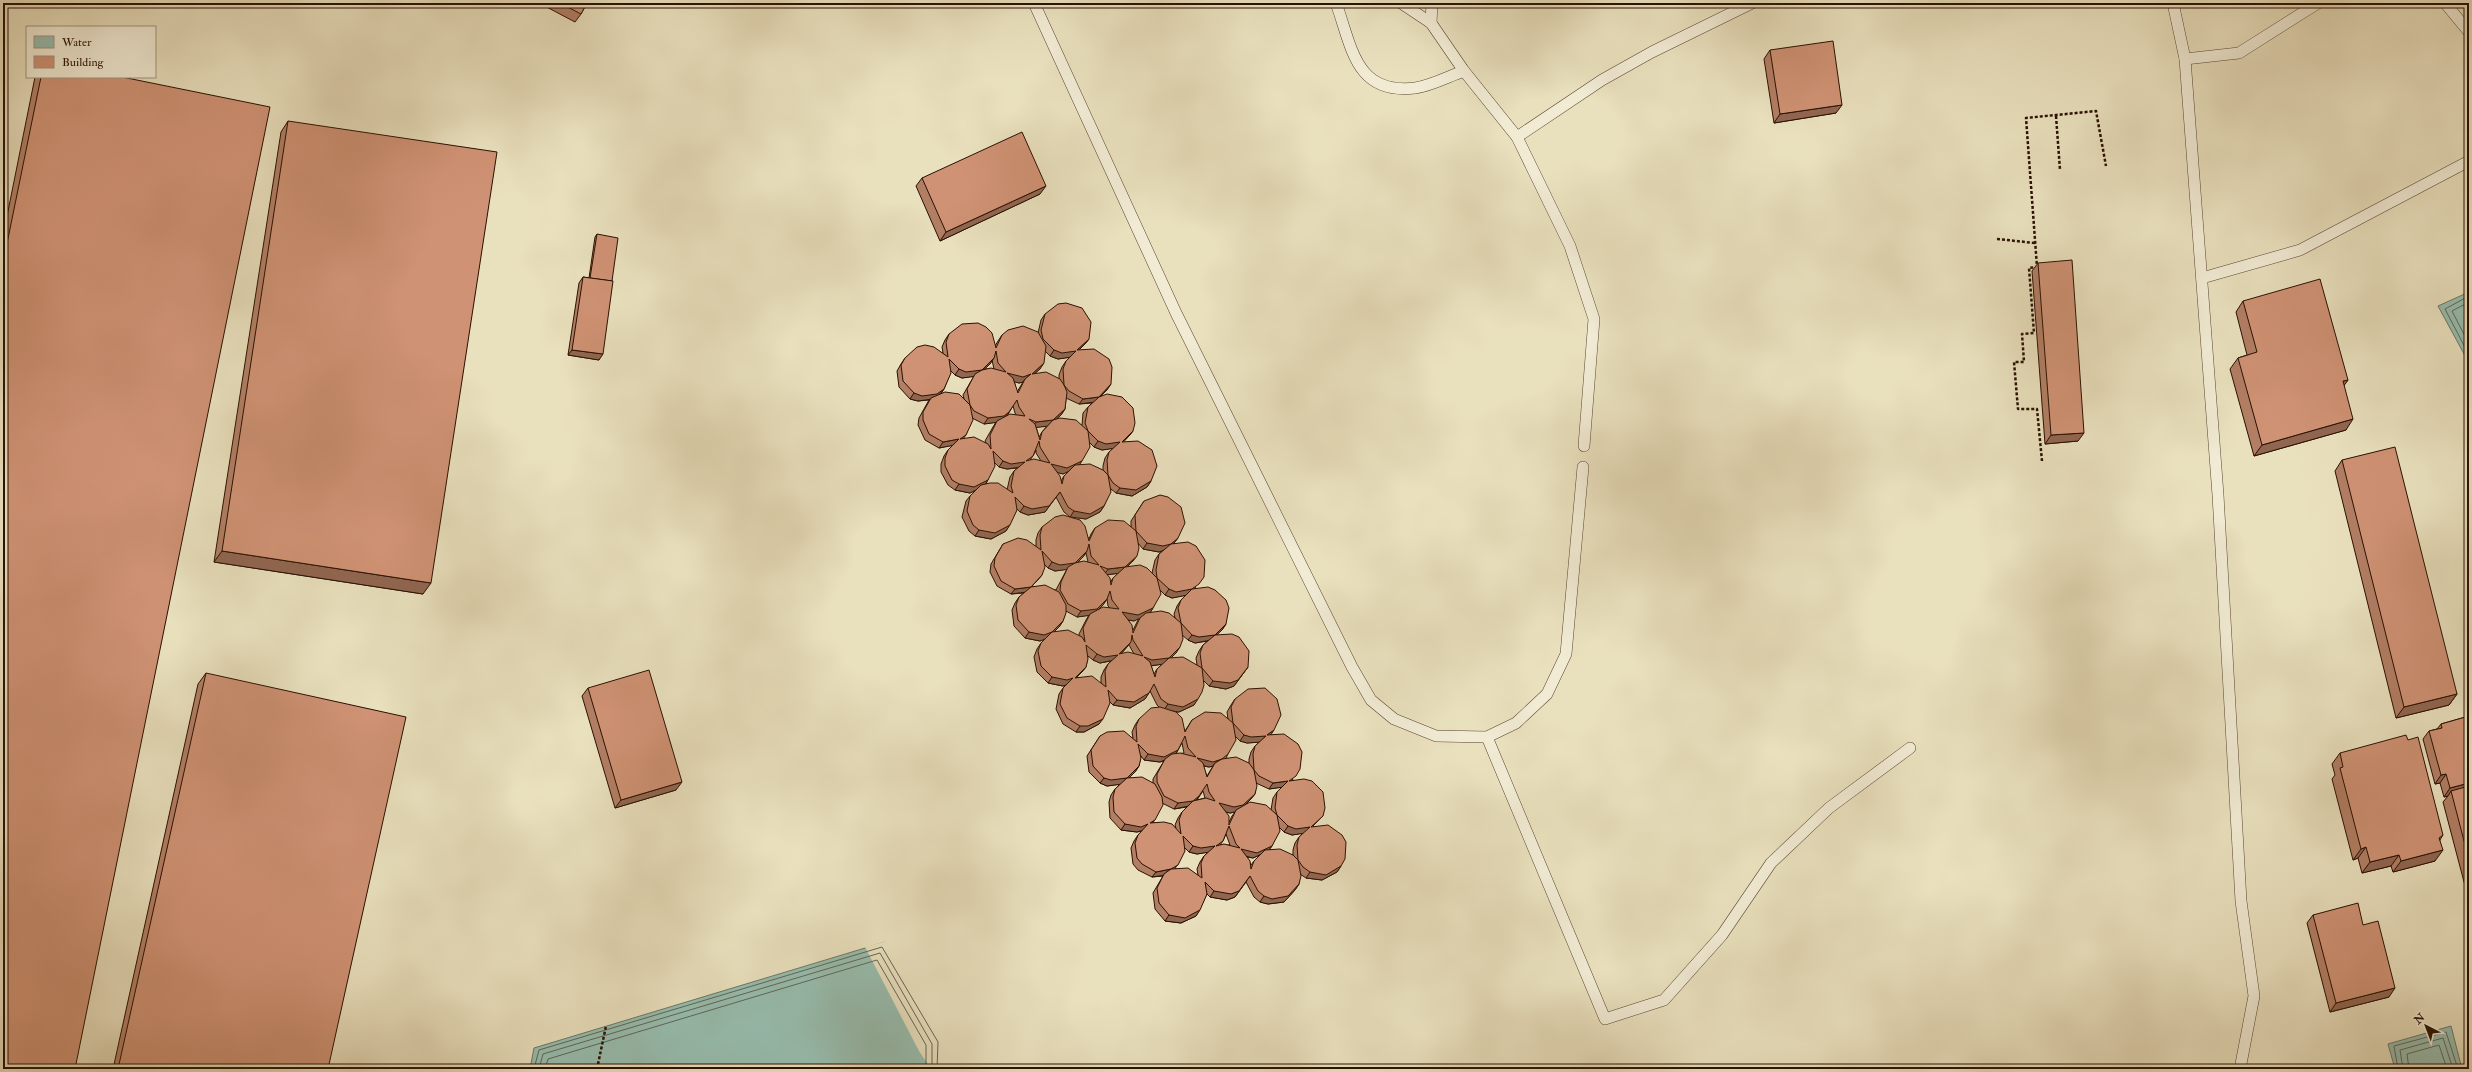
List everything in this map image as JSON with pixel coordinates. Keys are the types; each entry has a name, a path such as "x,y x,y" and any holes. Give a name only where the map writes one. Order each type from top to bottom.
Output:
{"lane":[{"path":"1034,3 1176,313 1371,700 1394,719 1436,736 1487,737 1516,723 1547,694 1566,654 1583,467"},
{"path":"1336,3 1357,62 1369,80 1387,88 1416,88 1464,71"},
{"path":"1401,3 1431,23 1464,71 1517,137 1570,246 1594,319 1584,446"},
{"path":"1431,23 1432,3"},
{"path":"1517,137 1602,80 1652,52 1752,3"},
{"path":"2173,3 2185,59 2218,495 2241,901 2254,996 2240,1069"},
{"path":"2185,59 2239,53 2318,3"},
{"path":"2445,3 2469,32"},
{"path":"2202,278 2300,250 2469,161"},
{"path":"1487,737 1605,1019 1664,1000 1722,935 1771,863 1828,808 1910,748"}],"path":[{"path":"2042,461 2037,409 2018,409 2014,362 2024,362 2022,334 2034,333 2029,268 2037,267 2026,118 2096,111 2106,166"},
{"path":"2056,116 2060,170"},
{"path":"1997,239 2036,243"},
{"path":"597,1069 606,1026"}],"water":[{"path":"2469,292 2469,363 2438,306"},
{"path":"885,942 941,1069 530,1069 534,1048"},
{"path":"2451,1026 2462,1069 2395,1069 2388,1044"}],"pier":[{"path":"887,941 942,1038 941,1069 931,1069 919,1051 865,947"}],"building":[{"path":"560,3 587,3 581,14"},
{"path":"1833,41 1842,105 1780,114 1770,50"},
{"path":"41,78 127,78 270,107 75,1069 3,1069 3,263"},
{"path":"288,121 497,152 431,583 222,551"},
{"path":"1022,132 1046,186 946,232 922,178"},
{"path":"597,234 618,238 612,281 590,278"},
{"path":"2072,260 2084,433 2051,435 2038,263"},
{"path":"583,277 613,281 603,354 572,350"},
{"path":"2320,279 2348,380 2343,381 2353,419 2262,445 2238,358 2257,352 2243,301"},
{"path":"1066,303 1082,308 1091,322 1089,339 1077,350 1094,349 1109,359 1112,367 1111,384 1099,397 1083,399 1069,391 1064,385 1063,369 1066,361 1076,351 1062,353 1054,350 1043,339 1041,330 1045,314 1058,304"},
{"path":"978,323 986,327 992,333 996,348 1002,335 1008,330 1023,326 1038,332 1046,346 1044,363 1032,374 1046,372 1060,379 1067,392 1065,409 1053,420 1060,418 1076,420 1088,431 1090,447 1082,461 1067,468 1051,464 1060,476 1062,484 1064,476 1075,465 1090,464 1103,470 1108,475 1111,492 1104,506 1090,514 1074,511 1068,507 1060,492 1049,506 1032,509 1024,506 1015,497 1017,510 1010,525 995,533 979,530 973,525 967,511 970,496 981,485 990,483 998,483 1013,493 1011,486 1014,471 1025,462 1011,464 1003,461 993,451 995,466 988,480 974,487 959,484 952,480 945,466 945,458 948,450 959,439 943,442 929,434 923,420 923,412 931,398 945,392 959,394 970,405 967,389 975,374 982,370 966,372 959,369 949,359 951,373 944,389 937,394 922,396 914,393 903,381 901,365 905,358 917,347 925,345 934,347 948,357 946,342 949,334 962,324","holes":["996,351 998,363 1006,372 991,368 982,370 994,358","1007,373 1023,377 1031,374 1025,379 1018,393 1013,378","1017,400 1019,407 1025,416 1010,414 997,421 990,435 991,449 988,444 974,437 960,439 966,435 973,420 970,405 974,411 988,418 1004,416 1009,412","1029,419 1036,422 1053,420 1042,432 1040,440 1035,424","1039,441 1040,447 1050,463 1034,459 1026,461 1033,456"]},
{"path":"1107,394 1122,397 1133,408 1135,423 1133,431 1122,442 1138,441 1152,450 1157,466 1151,481 1136,490 1120,488 1113,483 1108,475 1107,460 1109,452 1120,442 1106,444 1098,441 1088,431 1085,423 1088,407 1099,397"},
{"path":"2395,447 2457,694 2404,707 2342,460"},
{"path":"1160,495 1168,497 1181,507 1185,523 1178,538 1171,544 1163,546 1147,543 1136,531 1135,515 1144,501"},
{"path":"1063,515 1080,520 1085,526 1089,541 1095,528 1108,520 1124,521 1136,531 1139,548 1137,556 1125,567 1140,565 1147,568 1157,578 1161,594 1153,608 1138,615 1122,612 1132,625 1133,633 1140,618 1146,613 1161,611 1169,613 1181,623 1183,639 1180,647 1169,658 1183,657 1202,668 1204,685 1198,699 1183,707 1168,704 1161,699 1154,684 1149,693 1134,702 1117,700 1108,690 1110,703 1103,719 1088,726 1080,726 1067,718 1060,704 1063,688 1073,678 1067,680 1052,677 1041,666 1038,651 1041,643 1052,632 1068,630 1082,637 1085,642 1083,628 1090,614 1103,607 1119,609 1112,600 1110,591 1107,599 1097,609 1081,611 1068,604 1060,590 1061,582 1068,567 1075,563 1060,565 1052,562 1042,551 1045,567 1042,575 1031,587 1015,589 1001,581 994,566 995,558 1003,544 1018,538 1027,540 1041,550 1040,535 1042,527 1055,517","holes":["1089,544 1091,556 1099,565 1084,561 1075,563 1087,551","1100,566 1108,569 1125,567 1113,578 1111,585 1110,578","1132,635 1133,640 1143,656 1128,652 1119,654 1131,642","1086,645 1097,654 1104,657 1118,655 1108,664 1105,671 1106,687 1092,676 1075,678 1086,667 1088,659","1144,657 1152,660 1169,658 1157,669 1155,677 1150,662"]},
{"path":"1188,542 1196,546 1205,560 1204,577 1199,584 1192,589 1176,592 1169,589 1157,578 1156,570 1159,554 1171,544"},
{"path":"1045,585 1059,592 1066,605 1066,613 1063,621 1052,632 1044,635 1029,632 1018,620 1016,605 1019,597 1031,587"},
{"path":"1208,587 1215,590 1226,600 1229,608 1226,624 1215,635 1199,637 1192,635 1181,623 1178,608 1181,600 1192,589"},
{"path":"1232,634 1239,637 1249,651 1248,667 1238,680 1230,683 1213,681 1202,668 1200,653 1203,645 1215,635"},
{"path":"649,670 682,782 621,800 588,688"},
{"path":"206,673 406,717 328,1069 118,1069"},
{"path":"1265,688 1277,699 1281,715 1274,730 1267,735 1284,734 1298,744 1302,752 1300,769 1296,776 1289,781 1304,779 1312,781 1323,792 1325,808 1323,816 1311,827 1328,825 1342,835 1346,842 1345,859 1341,866 1326,875 1310,872 1303,867 1298,860 1297,845 1299,837 1310,827 1296,829 1288,826 1277,815 1275,808 1277,792 1288,781 1273,783 1259,776 1254,770 1253,754 1255,746 1266,736 1251,737 1244,735 1233,723 1231,707 1235,699 1248,689"},
{"path":"1160,707 1176,712 1182,718 1185,732 1192,720 1205,712 1221,713 1233,723 1236,740 1228,754 1222,759 1236,757 1249,763 1254,770 1257,786 1255,794 1243,805 1234,807 1219,803 1229,816 1229,825 1236,810 1250,802 1266,805 1277,815 1280,831 1272,846 1257,853 1241,849 1250,861 1251,869 1254,861 1265,850 1280,849 1293,855 1298,860 1301,876 1299,884 1288,896 1272,899 1264,896 1258,891 1250,876 1239,891 1231,894 1214,891 1205,882 1207,894 1200,910 1185,918 1169,915 1159,903 1157,888 1164,874 1171,869 1156,872 1142,864 1137,858 1135,843 1138,835 1148,824 1141,827 1125,824 1114,812 1113,797 1115,789 1127,778 1111,780 1104,778 1093,766 1091,750 1100,736 1107,732 1124,731 1137,742 1136,726 1139,719 1151,708","holes":["1185,736 1188,748 1196,757 1180,753 1172,754 1165,759 1157,774 1157,782 1164,796 1178,803 1193,801 1182,812 1179,820 1181,834 1172,824 1164,822 1150,823 1155,820 1163,805 1162,797 1155,784 1142,777 1127,778 1139,766 1141,758 1138,744 1148,754 1164,757 1178,750","1197,758 1213,762 1222,759 1215,763 1207,777 1203,763","1207,784 1209,792 1215,801 1206,798 1193,801 1199,796","1229,826 1236,844 1240,848 1224,844 1216,846 1223,841","1183,836 1193,846 1201,848 1215,846 1204,856 1201,863 1202,878 1188,868 1171,869 1178,865 1185,851"]},
{"path":"2469,716 2469,783 2450,788 2446,774 2441,775 2429,731 2442,728 2441,724"},
{"path":"2406,735 2408,740 2418,737 2443,835 2439,838 2443,850 2401,861 2399,855 2370,862 2366,847 2361,849 2340,768 2343,767 2340,753"},
{"path":"2469,786 2469,860 2451,791"},
{"path":"2358,903 2363,925 2378,921 2395,988 2336,1003 2313,915"}]}
